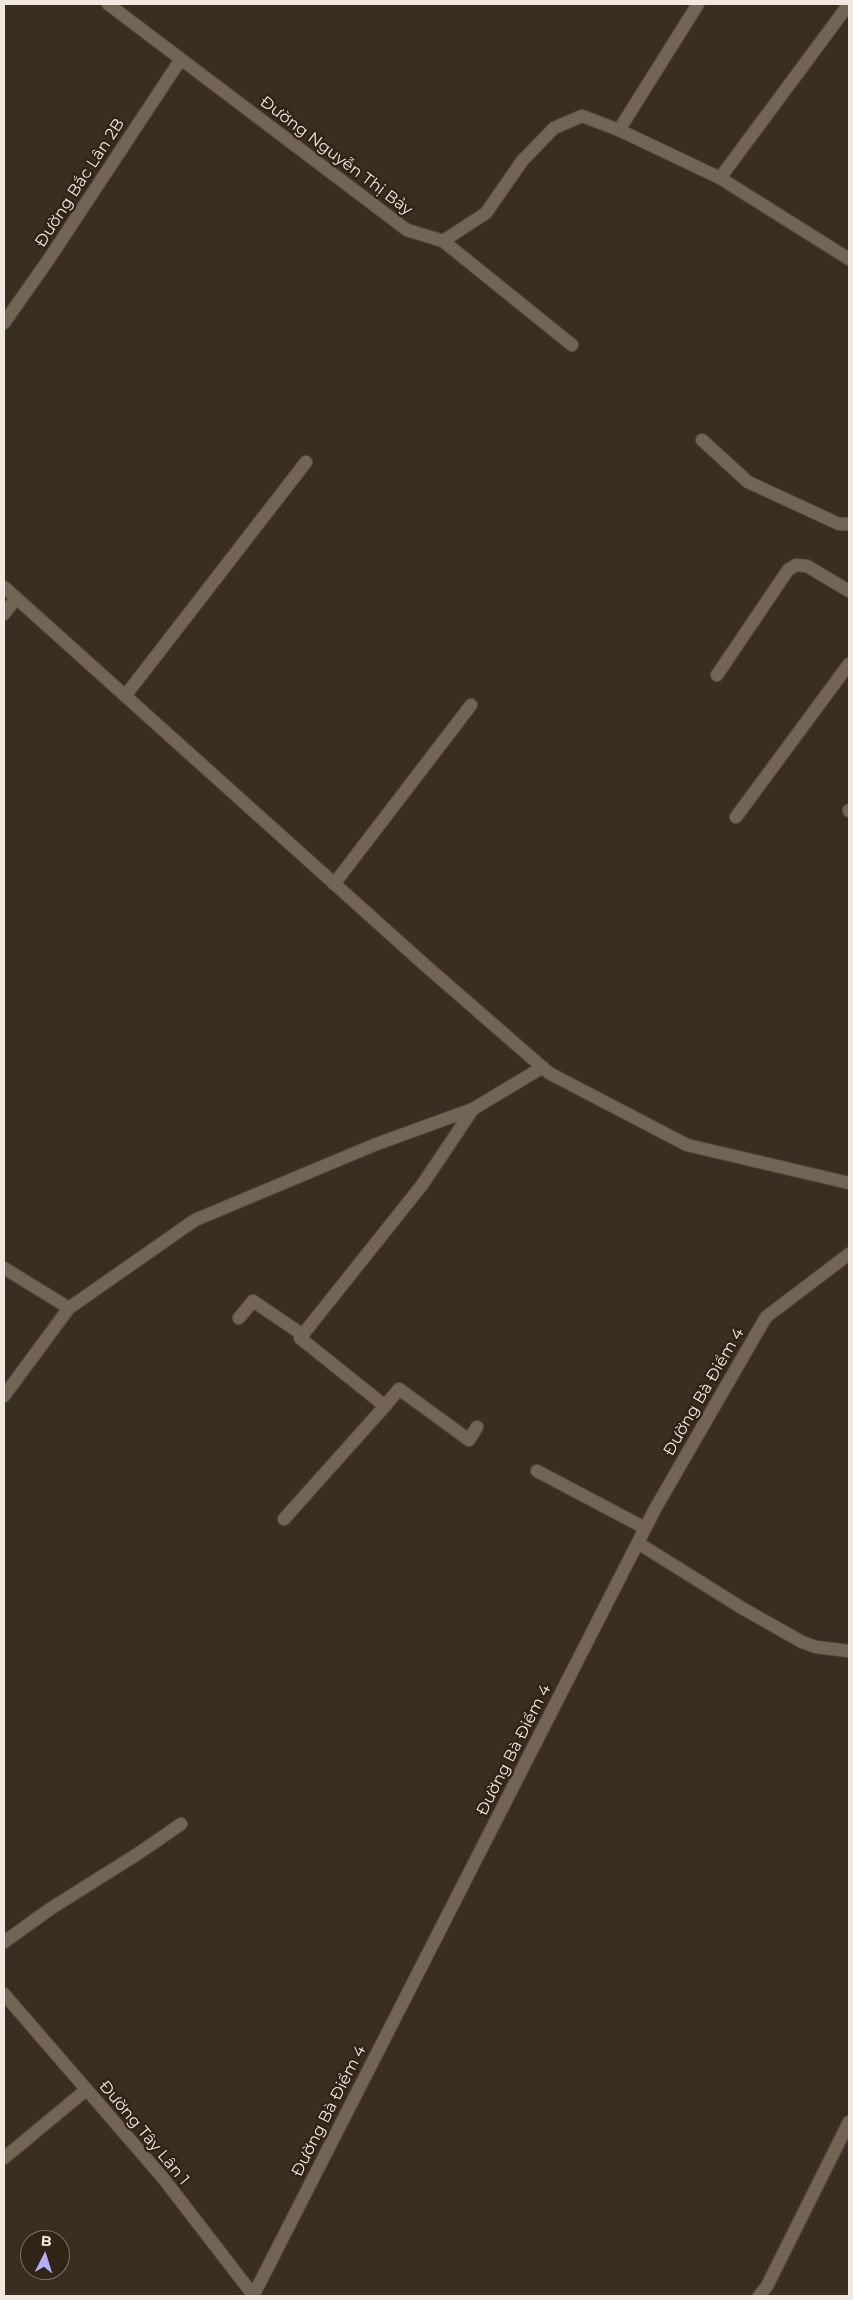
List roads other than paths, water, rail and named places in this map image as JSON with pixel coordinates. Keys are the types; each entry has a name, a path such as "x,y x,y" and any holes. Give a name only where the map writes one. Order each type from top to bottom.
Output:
{"street":[{"name":"Đường Nguyễn Thị Bảy","path":"108,4 407,230 443,241"},
{"path":"618,130 698,4"},
{"path":"720,178 849,4"},
{"name":"Đường Bắc Lân 2B","path":"4,323 49,260 181,59"},
{"path":"572,345 443,241 486,213 522,161 554,128 582,116 618,130 720,178 849,259"},
{"path":"702,440 748,482 839,524 849,524"},
{"path":"125,696 306,462"},
{"path":"717,675 788,570 796,564 807,566 849,592"},
{"path":"4,587 334,884 549,1073 686,1145 849,1183"},
{"path":"4,614 16,598"},
{"path":"736,817 849,664"},
{"path":"334,884 471,705"},
{"path":"4,1396 69,1308 195,1220 374,1146 473,1108 543,1067"},
{"path":"385,1406 300,1338 422,1185 473,1108"},
{"name":"Đường Bà Điểm 4","path":"253,2296 638,1543 766,1317 849,1254"},
{"path":"4,1268 69,1308"},
{"path":"239,1318 253,1301 303,1335"},
{"path":"284,1519 399,1389 469,1440 477,1427"},
{"path":"537,1471 646,1528"},
{"path":"638,1543 742,1608 802,1642 816,1647 849,1651"},
{"path":"4,1942 50,1909 181,1824"},
{"name":"Đường Tây Lân 1","path":"4,1994 163,2178 253,2296"},
{"path":"4,2158 86,2090"},
{"path":"759,2296 767,2286 849,2122"}]}
